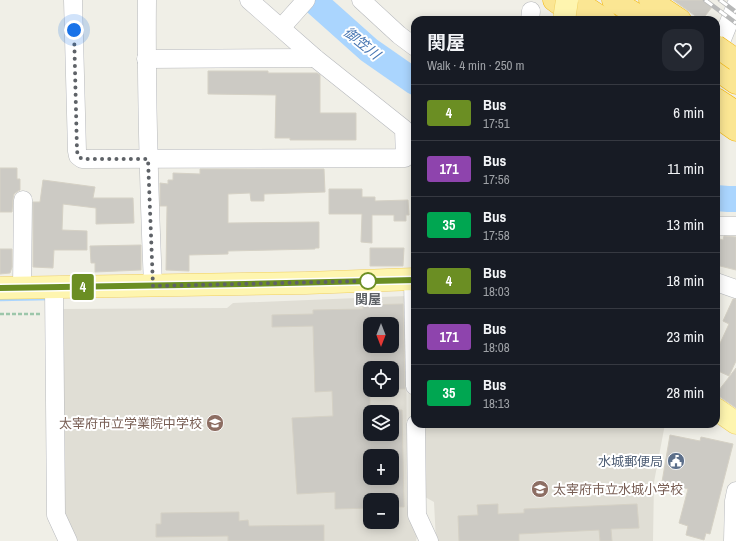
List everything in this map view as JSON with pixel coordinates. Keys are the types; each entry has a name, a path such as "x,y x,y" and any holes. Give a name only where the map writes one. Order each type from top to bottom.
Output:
{"highway":[{"path":"554,0 576,16"},
{"path":"575,0 599,16"},
{"path":"613,0 639,16"},
{"path":"650,0 674,16"},
{"path":"720,49 736,60"},
{"path":"720,72 736,83"},
{"path":"720,102 736,112"},
{"path":"720,119 736,130"}],"main road":[{"path":"565,16 567,0"},
{"path":"0,288 22,287 54,300 153,286 411,280"},
{"path":"720,412 736,424"}],"street":[{"path":"73,0 77,151 78,156 82,159 406,158 404,129 315,58 286,23 249,0"},
{"path":"147,0 146,59 148,159 153,286"},
{"path":"286,23 306,0"},
{"path":"361,0 399,35 411,43"},
{"path":"720,44 736,5"},
{"path":"146,59 315,58"},
{"path":"22,287 23,200"},
{"path":"720,226 736,226"},
{"path":"720,283 736,288"},
{"path":"54,300 56,515 68,541"},
{"path":"416,428 417,515 429,541"},
{"path":"733,541 734,501 736,491"}],"path":[{"path":"0,314 54,300"}],"shaded area":[{"name":"太宰府市立学業院中学校","path":"406,296 407,504 417,536 416,541 79,541 74,537 62,512 60,309 227,308 233,303"},
{"name":"太宰府市立水城小学校","path":"424,428 664,428 654,482 653,541 436,541 434,502 425,497"}],"building":[{"path":"673,0 702,0 712,7 705,16 695,16"},
{"path":"208,71 317,73 320,75 320,113 356,113 356,140 290,140 290,138 275,138 276,95 208,94"},
{"path":"0,168 17,168 17,179 20,179 20,190 14,194 12,212 0,212"},
{"path":"200,169 324,169 325,192 264,194 264,201 251,201 250,193 228,194 228,223 319,222 319,248 228,251 228,254 189,255 189,271 166,270 167,206 160,206 160,183 168,184 168,180 173,180 173,173 200,174"},
{"path":"43,180 95,187 93,198 133,198 134,223 96,224 96,208 63,204 62,230 87,231 87,250 54,250 53,268 33,267 33,202 40,202"},
{"path":"329,189 362,189 362,197 375,197 375,201 408,200 409,215 406,215 406,221 394,221 394,215 372,215 372,243 361,242 362,214 329,214"},
{"path":"724,236 736,237 736,270 720,266 720,239 723,240"},
{"path":"141,245 141,270 95,272 95,263 91,263 90,246"},
{"path":"370,248 404,248 403,266 370,266"},
{"path":"0,249 12,249 12,267 10,273 0,274"},
{"path":"733,299 736,299 736,361 729,376 720,372 720,343 729,324 723,321"},
{"path":"403,304 405,389 399,389 399,361 363,361 363,397 370,397 370,405 363,405 363,441 399,441 399,410 402,410 404,507 399,507 399,493 363,493 363,508 335,509 335,492 297,494 292,418 333,416 332,391 315,392 313,326 272,327 272,315 313,314 313,310 363,309 363,305"},
{"path":"736,368 736,408 720,397 720,389"},
{"path":"670,435 700,441 701,437 733,444 710,534 706,533 704,540 686,535 688,526 679,523 688,489 662,482"},
{"path":"498,504 498,514 524,513 524,509 637,504 639,528 611,529 612,541 600,541 599,530 519,534 519,541 459,541 458,516 478,515 477,505"},
{"path":"239,512 239,521 248,520 249,526 324,525 324,541 228,541 228,536 156,537 156,524 161,524 161,513"}],"waterway":[{"name":"御笠川","path":"313,0 369,50 411,79"},
{"name":"御笠川","path":"720,198 736,199"},
{"path":"0,299 50,298"}],"railway":[{"path":"705,0 736,23"},
{"path":"720,0 736,12"}],"bus line":[{"name":"4","path":"0,288 411,280"}],"place":[{"name":"関屋","path":"368,281"},
{"name":"太宰府市立学業院中学校","path":"215,423"},
{"name":"水城郵便局","path":"676,461"},
{"name":"太宰府市立水城小学校","path":"540,489"}],"route":[{"path":"74,30 78,156 82,159 148,159 153,286 368,281"}]}
